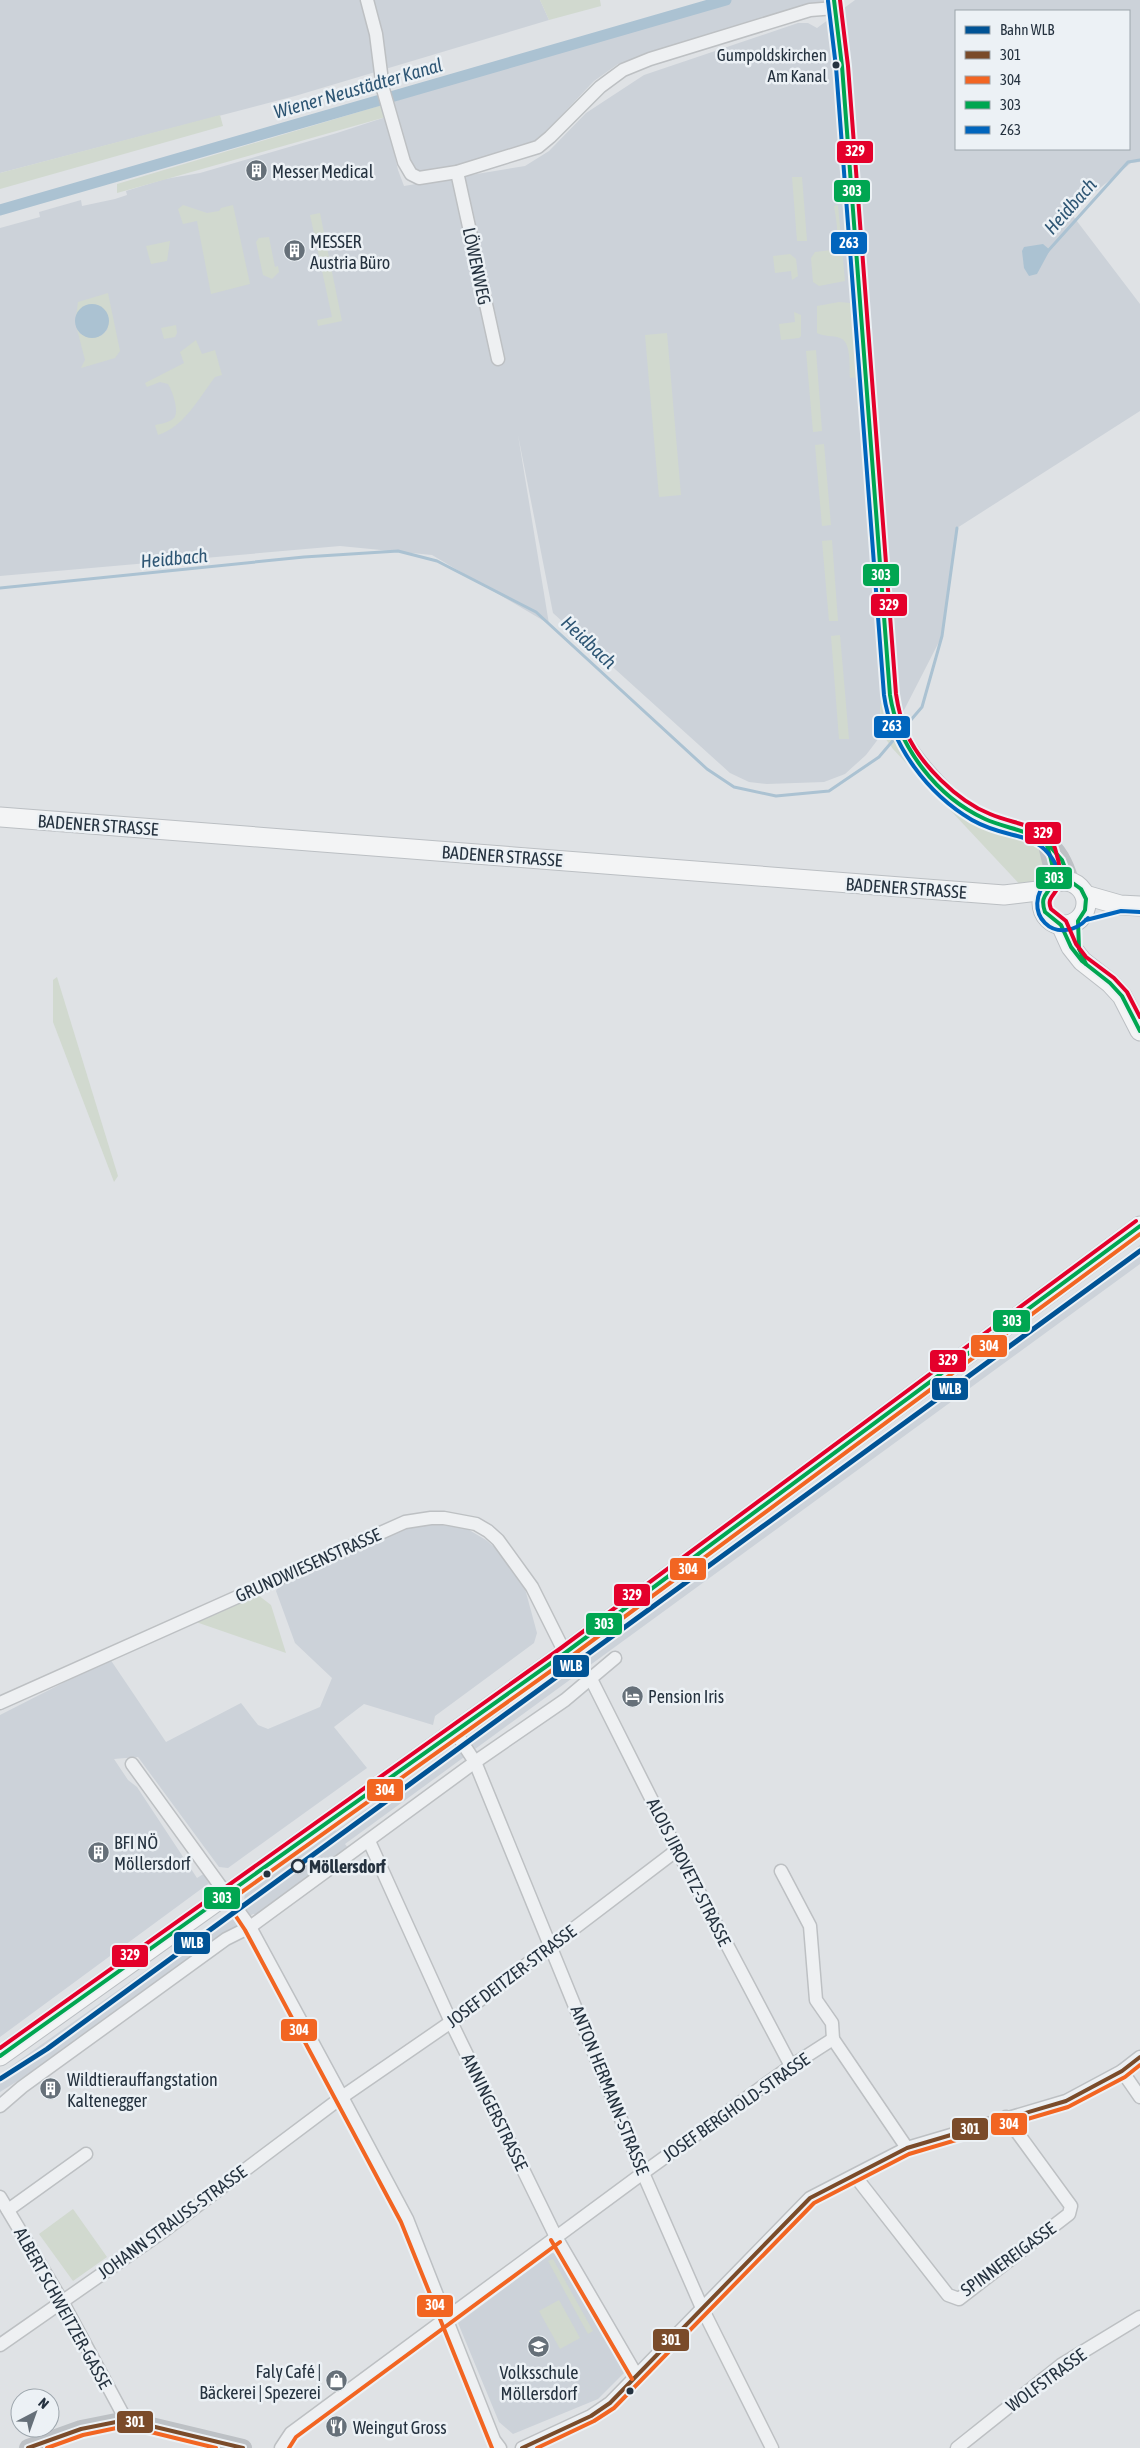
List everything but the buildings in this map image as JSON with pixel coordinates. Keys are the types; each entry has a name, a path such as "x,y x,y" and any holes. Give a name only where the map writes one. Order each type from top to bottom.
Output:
{"main road":[{"name":"BADENER STRASSE","path":"0,817 1004,895 1043,909"},
{"path":"1120,905 1074,920 1047,917 1043,909 1042,900 1056,885 1078,884 1086,895 1087,904 1074,920 1071,948 1082,961 1110,983 1122,996 1140,1031"},
{"name":"BADENER STRASSE","path":"1004,895 1056,885"},
{"path":"1086,895 1120,905 1140,906"},
{"path":"0,2056 454,1730 565,1653 1140,1226"}],"street":[{"path":"368,0 376,34 383,88 388,108 404,162 411,174 419,178 457,172 538,147 600,87 623,70 650,59 834,4 844,95 890,695 895,721 902,738 930,774 969,810 986,820 1034,833 1046,842 1056,885"},
{"name":"LÖWENWEG","path":"457,172 498,359"},
{"name":"GRUNDWIESENSTRASSE","path":"0,1703 405,1522 431,1518 476,1524 498,1540 532,1587 565,1653"},
{"path":"0,2106 22,2087 226,1939 250,1927 475,1762 565,1700 590,1677 615,1658"},
{"name":"ALOIS JIROVETZ-STRASSE","path":"590,1677 677,1850 791,2066"},
{"name":"ANTON HERMANN-STRASSE","path":"454,1730 475,1762 643,2174 702,2308 772,2448"},
{"path":"132,1764 228,1894 250,1927 342,2097 407,2219 494,2440 500,2448"},
{"name":"ANNINGERSTRASSE","path":"369,1840 451,2022 556,2237 637,2376"},
{"name":"JOSEF DEITZER-STRASSE","path":"342,2097 451,2022 677,1850"},
{"path":"782,1871 810,1926 816,2000 832,2023 833,2039 907,2148"},
{"name":"JOSEF BERGHOLD-STRASSE","path":"281,2448 291,2433 791,2066 833,2039"},
{"path":"522,2448 591,2416 610,2403 810,2198 907,2148 1066,2100 1122,2071 1140,2057"},
{"path":"1122,2071 1140,2097"},
{"name":"JOHANN STRAUSS-STRASSE","path":"0,2345 165,2230 342,2097"},
{"name":"SPINNEREIGASSE","path":"855,2176 948,2296 960,2299 1069,2214 1071,2206 1006,2117"},
{"path":"8,2210 86,2154"},
{"name":"ALBERT SCHWEITZER-GASSE","path":"0,2197 62,2301 126,2420"},
{"name":"WOLFSTRASSE","path":"957,2448 1061,2365 1140,2317"},
{"path":"28,2448 81,2429 126,2420 243,2448"}],"shaded area":[{"path":"0,0 540,0 549,20 295,96 0,173"},
{"path":"540,0 600,0 601,6 549,20"},
{"path":"731,0 826,0 827,3 618,64 594,81 535,143 451,167 411,174 393,101"},
{"path":"855,0 1140,0 1140,162 1131,163 1070,212 1140,304 1140,411 957,528 942,636 902,714 880,705 882,734 866,755 845,774 824,782 767,784 749,782 730,773 553,613 518,435 549,624 432,555 340,546 0,576 0,228 40,217 39,212 81,200 82,206 115,199 127,195 126,191 165,179 200,173 386,117 398,170 404,186 525,166 549,151 586,113 644,75 798,23 808,23 817,28"},
{"path":"382,105 386,117 117,193 117,184"},
{"path":"220,115 223,126 0,189 0,173"},
{"path":"792,177 802,177 807,241 797,241"},
{"path":"183,205 207,213 219,211 221,208 233,205 250,284 211,294 197,221 183,224 178,209"},
{"path":"838,205 845,281 819,286 813,282 811,258 815,252 832,250 835,246 837,229 834,206"},
{"path":"320,213 342,321 318,326 317,320 332,317 310,215"},
{"path":"269,237 275,267 278,266 279,272 272,279 263,275 256,242 259,238"},
{"path":"170,241 167,261 151,264 146,246"},
{"path":"790,254 796,259 798,276 792,280 791,271 775,273 773,256"},
{"path":"108,293 120,351 115,358 81,368 85,360 77,329 80,334 101,336 108,329 78,312 76,317 78,302"},
{"path":"839,302 850,303 854,309 861,377 850,378 850,362 844,340 817,333 817,306"},
{"path":"794,312 801,315 801,336 799,338 781,340 779,324 795,322"},
{"path":"176,325 177,333 175,337 164,339 161,328"},
{"path":"667,333 681,495 659,497 645,335"},
{"path":"196,340 202,354 215,350 222,375 215,377 190,411 176,426 158,435 155,425 168,422 176,415 175,401 168,384 160,382 147,387 145,383 184,363 180,352"},
{"path":"816,350 822,431 813,432 806,351"},
{"path":"824,444 831,525 822,526 815,445"},
{"path":"832,540 838,621 829,621 822,541"},
{"path":"840,635 849,739 839,739 831,636"},
{"path":"880,704 886,704 914,764 1034,843 1043,853 1046,875 1039,884 1024,889 893,749 882,734"},
{"path":"57,977 118,1176 114,1182 53,1022 53,980"},
{"path":"1140,1245 1140,1264 345,1844 348,1848 258,1914 253,1914 51,2060 0,2092 0,2074 244,1901 245,1893 333,1828 336,1831 452,1748"},
{"path":"440,1522 464,1527 486,1540 499,1551 524,1585 537,1633 534,1643 435,1716 433,1725 364,1704 334,1727 367,1768 228,1868 219,1867 138,1757 114,1759 128,1780 137,1787 197,1878 205,1873 212,1881 0,2037 0,1715 110,1659 166,1742 241,1703 258,1725 268,1729 320,1707 332,1678 295,1643 276,1591 279,1585 414,1525"},
{"path":"258,1595 271,1605 286,1653 196,1622"},
{"path":"73,2209 107,2257 73,2281 39,2234"},
{"name":"Volksschule Möllersdorf","path":"552,2253 557,2254 625,2372 598,2399 513,2434 499,2422 458,2323"},
{"path":"553,2259 593,2331 588,2334 548,2261"},
{"path":"559,2300 580,2338 560,2349 539,2311"}],"water":[{"path":"1043,244 1050,250 1037,274 1029,276 1024,268 1022,251 1024,247"},
{"path":"92,304 99,305 104,309 108,314 108,328 104,333 99,337 92,338 85,337 80,333 76,328 75,321 76,314 80,309 85,305"}],"waterway":[{"name":"Wiener Neustädter Kanal","path":"0,210 726,0"},
{"name":"Heidbach","path":"1047,252 1128,162 1140,160"},
{"name":"Heidbach","path":"904,728 922,707 942,636 957,528"},
{"name":"Heidbach","path":"0,588 304,557 398,551 437,561 536,612 707,769 734,787 776,796 829,791 879,757 896,737"}],"rail line":[{"name":"WLB","path":"0,2079 47,2049 1140,1251"}],"transit line":[{"name":"303","path":"834,0 842,66 890,695 894,714 901,733 922,768 951,798 985,819 1046,842 1052,862 1054,878 1044,898 1043,906 1045,912 1061,925 1071,947 1082,961 1110,983 1122,996 1140,1031"},
{"name":"329","path":"840,0 848,66 896,694 901,718 906,732 920,756 930,769 953,791 977,808 1044,833 1051,838 1060,867 1059,885 1051,899 1051,909 1066,921 1076,944 1086,957 1114,978 1127,992 1140,1017"},
{"name":"263","path":"828,1 836,67 884,695 888,714 903,750 914,767 941,797 972,820 1037,844 1047,852 1056,864 1064,883"},
{"name":"303","path":"1047,843 1062,860 1070,881 1081,889 1086,899 1085,910 1078,921 1079,949 1086,964"},
{"name":"263","path":"1049,879 1040,891 1037,903 1039,914 1045,923 1054,929 1064,930 1076,927 1088,918"},
{"name":"263","path":"1086,920 1121,911 1140,912"},
{"name":"329","path":"0,2048 561,1648 1136,1221"},
{"name":"303","path":"0,2056 565,1653 1140,1226"},
{"name":"304","path":"232,1899 569,1658 1140,1234"},
{"name":"304","path":"223,1897 245,1930 401,2222 492,2448"},
{"name":"301","path":"522,2448 591,2416 610,2403 810,2198 907,2148 1066,2101 1122,2071 1140,2057"},
{"name":"304","path":"537,2448 594,2421 614,2408 814,2203 909,2154 1068,2107 1125,2077 1140,2065"},
{"name":"304","path":"551,2240 632,2379"},
{"name":"304","path":"289,2448 296,2437 560,2242"},
{"name":"301","path":"28,2448 81,2429 126,2420 243,2448"},
{"name":"304","path":"47,2448 83,2435 126,2426 216,2448"}],"place":[{"name":"Gumpoldskirchen Am Kanal","path":"836,65"},
{"name":"Messer Medical","path":"256,171"},
{"name":"MESSER Austria Büro","path":"294,251"},
{"name":"Pension Iris","path":"632,1696"},
{"name":"BFI NÖ Möllersdorf","path":"98,1852"},
{"name":"Möllersdorf","path":"298,1866"},
{"name":"Wildtierauffangstation Kaltenegger","path":"51,2089"},
{"name":"Volksschule Möllersdorf","path":"539,2347"},
{"name":"Faly Café | Bäckerei | Spezerei","path":"337,2381"},
{"name":"Weingut Gross","path":"337,2427"}]}
